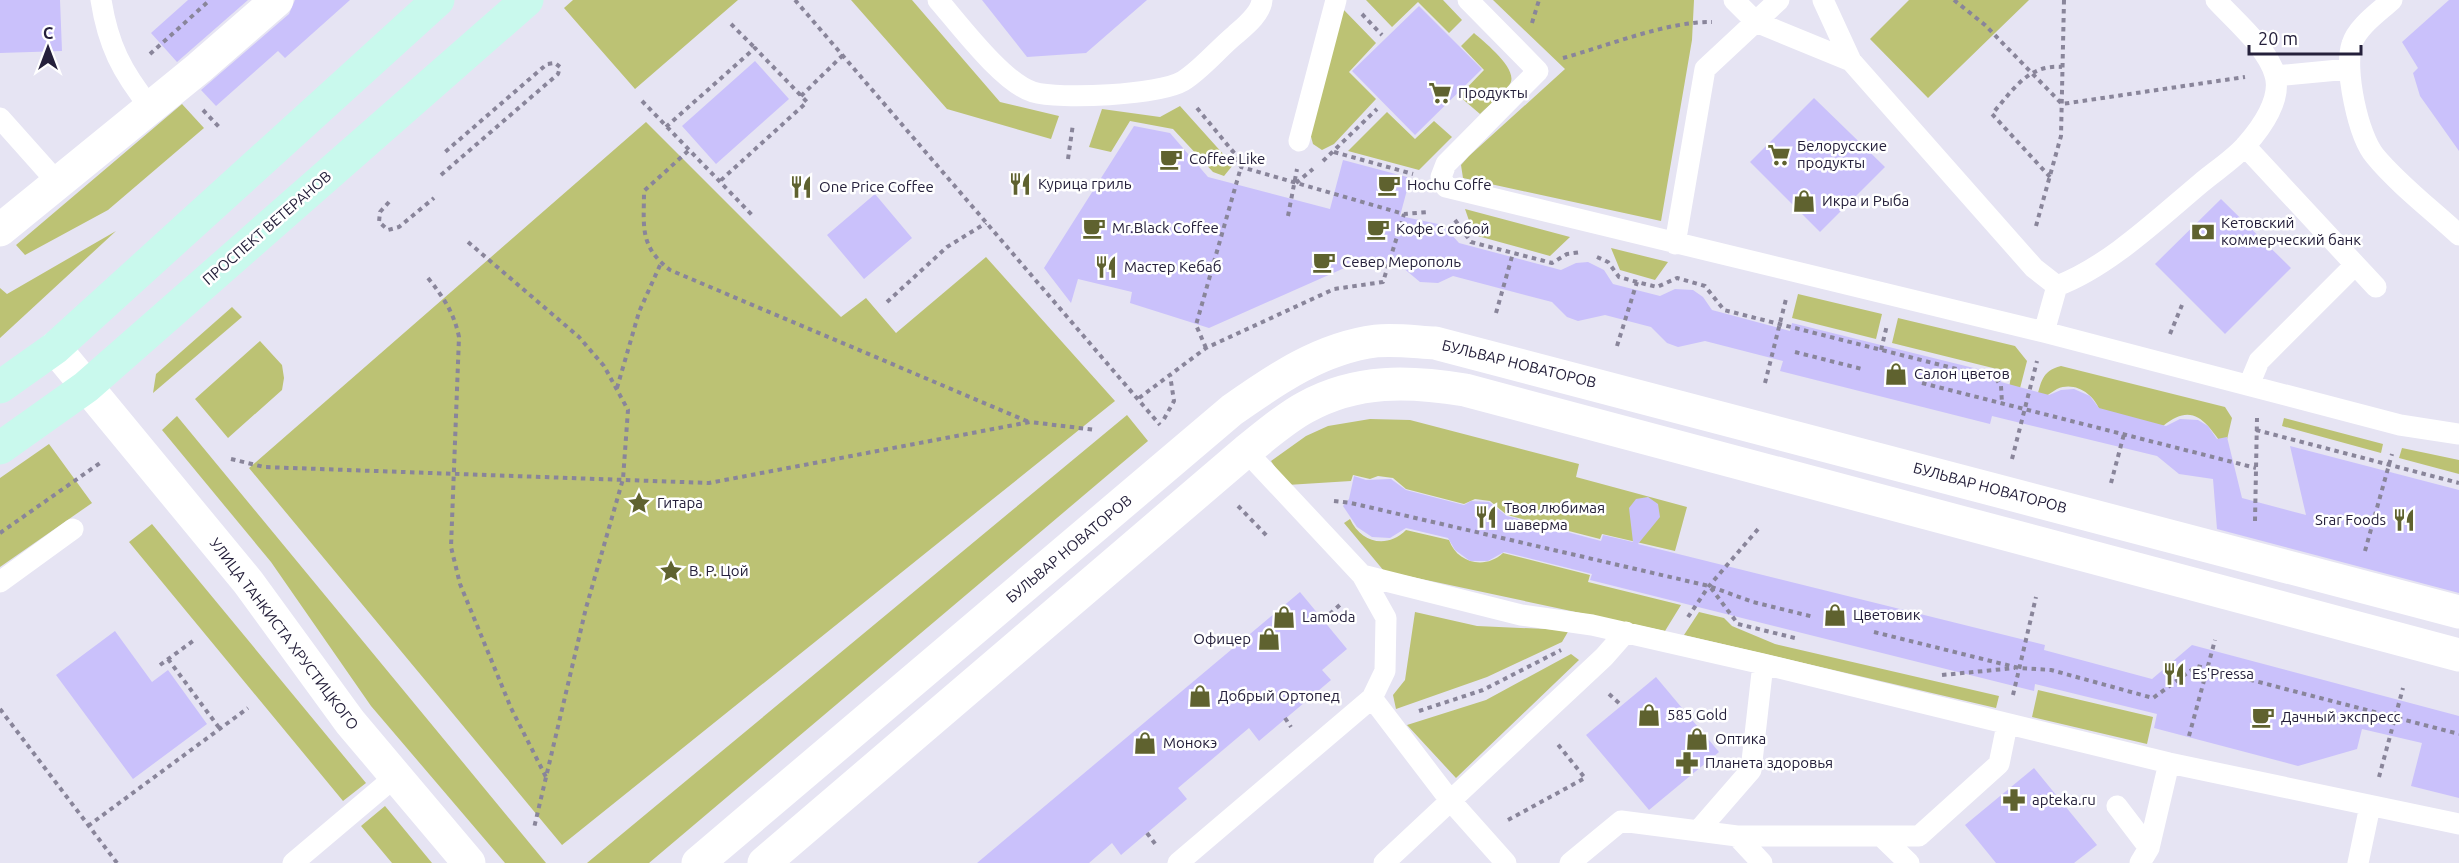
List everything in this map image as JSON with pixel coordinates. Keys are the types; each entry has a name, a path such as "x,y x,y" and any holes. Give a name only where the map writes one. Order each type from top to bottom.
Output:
{"main road":[{"path":"0,387 55,348 438,0"},
{"name":"ПРОСПЕКТ ВЕТЕРАНОВ","path":"0,448 86,387 527,0"}],"street":[{"path":"0,230 277,0"},
{"name":"БУЛЬВАР НОВАТОРОВ","path":"698,863 1232,410 1282,375 1333,351 1376,341 1446,345 2459,612"},
{"name":"УЛИЦА ТАНКИСТА ХРУСТИЦКОГО","path":"55,348 248,582 350,722 469,863"},
{"path":"764,863 1246,451 1305,407 1343,392 1383,383 1422,383 1465,390 2459,655"}],"lane":[{"path":"101,0 115,54 127,79 150,107"},
{"path":"938,0 1000,70 1032,92 1077,96 1129,93 1182,81 1247,24 1262,6 1262,0"},
{"path":"1468,0 1538,71 1446,164 1443,182 1676,244 2044,332 2400,424 2459,434"},
{"path":"1734,0 1756,22 1851,61"},
{"path":"1676,244 1705,69 1779,0"},
{"path":"1823,0 1851,61 2025,258 2057,286"},
{"path":"2057,286 2084,276 2246,146 2269,112 2275,94 2275,76 2262,51 2216,0"},
{"path":"2392,0 2364,26 2352,43 2349,69 2356,113 2373,154 2459,235"},
{"path":"1299,141 1346,4"},
{"path":"2275,76 2349,69"},
{"path":"0,118 58,183"},
{"path":"2246,146 2376,287"},
{"path":"2253,386 2259,362 2355,265"},
{"path":"2044,332 2057,286"},
{"path":"1178,863 1372,698 1385,671 1386,618 1362,575 1246,451"},
{"path":"0,582 73,529"},
{"path":"1362,575 1521,615 1626,632 1669,644 1763,664 2175,765 2459,824"},
{"path":"1384,863 1449,799 1604,657 1626,632"},
{"path":"1698,831 1751,770 1763,664"},
{"path":"1372,698 1449,799 1506,863"},
{"path":"1570,863 1621,821 1737,836 1919,836 1999,764 2007,725"},
{"path":"2145,855 2175,765"},
{"path":"293,863 396,777"},
{"path":"2117,806 2145,855"},
{"path":"2358,863 2370,806"},
{"path":"1737,836 1762,863"},
{"path":"1881,836 1909,863"}],"path":[{"path":"161,43 210,0"},
{"path":"795,0 1162,426 1174,401 1170,375"},
{"path":"1530,28 1539,0"},
{"path":"1954,0 1985,25 2062,104"},
{"path":"2025,258 2061,136 2064,0"},
{"path":"1346,4 1382,35"},
{"path":"1563,58 1697,21"},
{"path":"720,182 807,102 731,24"},
{"path":"666,127 755,48"},
{"path":"801,96 843,55"},
{"path":"441,175 558,74 560,67 555,63 547,64 445,152"},
{"path":"2050,177 1992,114 2031,72 2048,66 2062,67"},
{"path":"2062,104 2246,76 2275,76"},
{"path":"1182,81 1193,104 1236,154 1240,167 1196,325 1206,348"},
{"path":"642,101 752,215"},
{"path":"199,106 221,129"},
{"path":"1296,183 1334,152 1377,109"},
{"path":"1288,216 1296,183 1299,141"},
{"path":"688,151 644,191 645,238 653,257 670,270 1030,422 1096,430"},
{"path":"1334,152 1443,182 1438,213"},
{"path":"1240,167 1404,214 1420,210 1452,217 1471,242 1552,263 1568,254 1587,252 1608,262 1619,277 1657,287 1677,278 1705,286 1724,310 1996,379 2001,386 2002,403"},
{"path":"389,202 380,212 379,222 388,230 399,227 434,198"},
{"path":"1139,398 1206,348 1334,289 1383,282 1404,214"},
{"path":"887,302 946,247 986,223"},
{"path":"468,242 579,336 604,366 628,410 623,479 586,608 534,828"},
{"path":"1496,313 1513,253"},
{"path":"616,389 639,312 661,263"},
{"path":"1765,383 1793,272"},
{"path":"428,279 447,301 455,318 459,337 451,548 460,584 511,708 546,778"},
{"path":"1617,346 1637,282"},
{"path":"2012,459 2044,332"},
{"path":"1795,352 1862,369"},
{"path":"1922,383 2256,468"},
{"path":"2253,386 2256,429 2255,524"},
{"path":"231,459 264,467 710,483 1030,422"},
{"path":"2365,552 2400,424"},
{"path":"2256,429 2459,483"},
{"path":"2110,486 2124,435"},
{"path":"0,533 100,463"},
{"path":"1327,501 1351,502 1709,586 1753,602 1814,617"},
{"path":"1237,504 1268,537"},
{"path":"1669,644 1709,586 1759,528"},
{"path":"1709,586 1738,624 1806,641"},
{"path":"2007,725 2036,597"},
{"path":"1390,721 1483,690 1557,654 1592,626"},
{"path":"1874,632 2019,668"},
{"path":"2175,765 2215,640"},
{"path":"160,665 193,641"},
{"path":"168,659 220,729"},
{"path":"1930,672 1942,675 2019,668 2051,670 2152,699 2197,666 2459,734"},
{"path":"2370,806 2403,688"},
{"path":"88,826 248,708"},
{"path":"0,709 117,863"},
{"path":"1481,835 1585,778 1538,718"}],"green space":[{"path":"573,0 738,0 635,89 564,8"},
{"path":"851,0 912,0 1000,102 1059,116 1051,139 947,109"},
{"path":"1366,0 1443,0 1462,20 1449,33 1418,2 1392,27"},
{"path":"1493,0 1694,0 1692,40 1661,221 1463,178 1461,165 1469,156 1565,69"},
{"path":"1909,0 2029,0 1928,98 1870,39"},
{"path":"1342,8 1376,43 1349,72 1376,99 1334,144 1322,150 1313,144 1310,133"},
{"path":"1474,33 1499,56 1510,71 1511,78 1504,92 1480,114 1459,96 1484,70 1461,46"},
{"path":"182,104 204,128 108,210 25,255 16,245"},
{"path":"1180,106 1233,165 1224,176 1213,172 1173,129 1130,121 1111,152 1089,147 1102,109 1160,117"},
{"path":"1387,112 1415,139 1434,121 1452,137 1419,170 1348,151"},
{"path":"646,122 841,317 866,298 896,333 986,257 1115,401 562,845 249,468"},
{"path":"1465,209 1570,237 1550,256 1474,235"},
{"path":"116,231 0,338 0,288 7,294"},
{"path":"1611,248 1668,262 1655,280 1620,270"},
{"path":"1798,294 1882,314 1876,339 1792,318"},
{"path":"232,307 242,317 153,393 156,374"},
{"path":"1898,318 2015,346 2027,361 2018,396 2008,394 2011,376 2005,371 1892,343"},
{"path":"260,341 282,365 284,378 282,390 228,438 195,399"},
{"path":"2061,366 2225,407 2232,418 2225,448 2206,424 2192,415 2174,418 2163,426 2100,411 2089,394 2070,387 2057,389 2036,401 2043,379 2049,371"},
{"path":"1127,415 1148,441 649,863 587,863"},
{"path":"177,416 546,863 505,863 371,706 271,562 162,430"},
{"path":"2284,418 2383,444 2381,453 2282,426"},
{"path":"1370,419 1410,420 1579,464 1576,477 1687,507 1675,551 1602,534 1600,539 1507,515 1490,501 1475,499 1464,504 1406,489 1393,478 1378,476 1370,479 1353,475 1351,481 1287,485 1271,461 1306,436 1328,426"},
{"path":"49,444 92,503 0,567 0,478"},
{"path":"2402,448 2459,460 2459,474 2399,458"},
{"path":"1350,519 1361,534 1375,541 1391,540 1406,530 1449,540 1458,554 1472,562 1488,561 1503,553 1590,575 1588,582 1681,605 1665,631 1384,571 1344,523"},
{"path":"152,524 366,783 343,801 129,542"},
{"path":"1415,612 1477,626 1569,630 1562,642 1487,677 1396,709 1393,695 1405,680"},
{"path":"1699,612 1724,618 1732,626 1775,644 1999,696 1996,708 1684,635"},
{"path":"1571,654 1579,660 1456,778 1407,725 1486,700"},
{"path":"2038,690 2153,717 2147,744 2032,717"},
{"path":"385,806 432,863 392,863 361,826"}],"building":[{"path":"0,0 60,0 62,51 0,53"},
{"path":"188,0 248,0 177,62 151,33"},
{"path":"295,0 350,0 285,58 278,51 216,106 201,90 289,14"},
{"path":"982,0 1147,0 1086,53 1027,57"},
{"path":"2449,0 2459,0 2459,151 2420,96 2413,73 2418,68 2402,42"},
{"path":"1419,6 1482,69 1415,135 1352,71"},
{"path":"755,61 789,99 716,164 682,126"},
{"path":"1814,98 1885,167 1820,232 1750,162"},
{"path":"1134,126 1170,133 1208,177 1330,209 1343,160 1407,177 1407,190 1400,216 1443,225 1459,243 1561,270 1576,263 1588,262 1604,270 1613,284 1660,296 1675,289 1693,290 1703,297 1712,310 1790,331 1792,323 2002,375 2001,382 2049,395 2061,390 2074,389 2090,396 2099,408 2166,426 2180,419 2198,420 2208,426 2217,439 2227,437 2242,498 2306,515 2290,446 2459,490 2459,593 2217,529 2213,479 2179,474 2157,456 1992,416 1990,424 1780,371 1783,361 1705,341 1678,347 1667,343 1651,327 1605,315 1578,321 1567,317 1552,302 1453,276 1438,283 1420,282 1402,267 1367,258 1209,328 1130,303 1132,292 1078,279 1071,303 1044,268"},
{"path":"875,194 912,238 864,279 827,235"},
{"path":"2221,199 2291,268 2225,334 2155,264"},
{"path":"1354,476 1366,480 1391,479 1406,490 1464,505 1471,501 1489,502 1507,516 1601,541 1603,535 1633,542 1629,508 1636,499 1648,497 1658,504 1660,517 1638,544 2045,645 2044,650 2152,679 2192,645 2459,716 2459,798 2411,786 2422,743 2362,729 2357,749 2298,766 2154,728 2157,714 2035,684 2034,691 1590,580 1592,574 1504,552 1488,561 1470,561 1455,550 1448,538 1406,528 1390,538 1372,537 1357,527 1343,506 1349,499"},
{"path":"1300,592 1347,649 1322,670 1331,680 1259,741 1249,728 1178,788 1187,799 1121,855 1112,843 1089,863 977,863"},
{"path":"115,631 152,682 168,670 207,724 133,779 56,675"},
{"path":"1656,677 1719,752 1649,810 1586,735"},
{"path":"2034,768 2097,845 2074,863 1996,863 1965,825"}],"place":[{"name":"Продукты","path":"1440,93"},
{"name":"Белорусские продукты","path":"1779,155"},
{"name":"Coffee Like","path":"1171,159"},
{"name":"Курица гриль","path":"1020,184"},
{"name":"Hochu Coffe","path":"1389,185"},
{"name":"One Price Coffee","path":"801,187"},
{"name":"Икра и Рыба","path":"1804,201"},
{"name":"Mr.Black Coffee","path":"1094,228"},
{"name":"Кофе с собой","path":"1378,229"},
{"name":"Кетовский коммерческий банк","path":"2203,232"},
{"name":"Север Мерополь","path":"1324,262"},
{"name":"Мастер Кебаб","path":"1106,267"},
{"name":"Салон цветов","path":"1896,374"},
{"name":"Гитара","path":"639,503"},
{"name":"Твоя любимая шаверма","path":"1486,517"},
{"name":"Srar Foods","path":"2404,520"},
{"name":"В. Р. Цой","path":"671,571"},
{"name":"Цветовик","path":"1835,615"},
{"name":"Lamoda","path":"1284,617"},
{"name":"Офицер","path":"1269,639"},
{"name":"Es'Pressa","path":"2174,674"},
{"name":"Добрый Ортопед","path":"1200,696"},
{"name":"585 Gold","path":"1649,715"},
{"name":"Дачный экспресс","path":"2263,717"},
{"name":"Оптика","path":"1697,739"},
{"name":"Монокэ","path":"1145,743"},
{"name":"Планета здоровья","path":"1687,763"},
{"name":"apteka.ru","path":"2014,800"}]}
